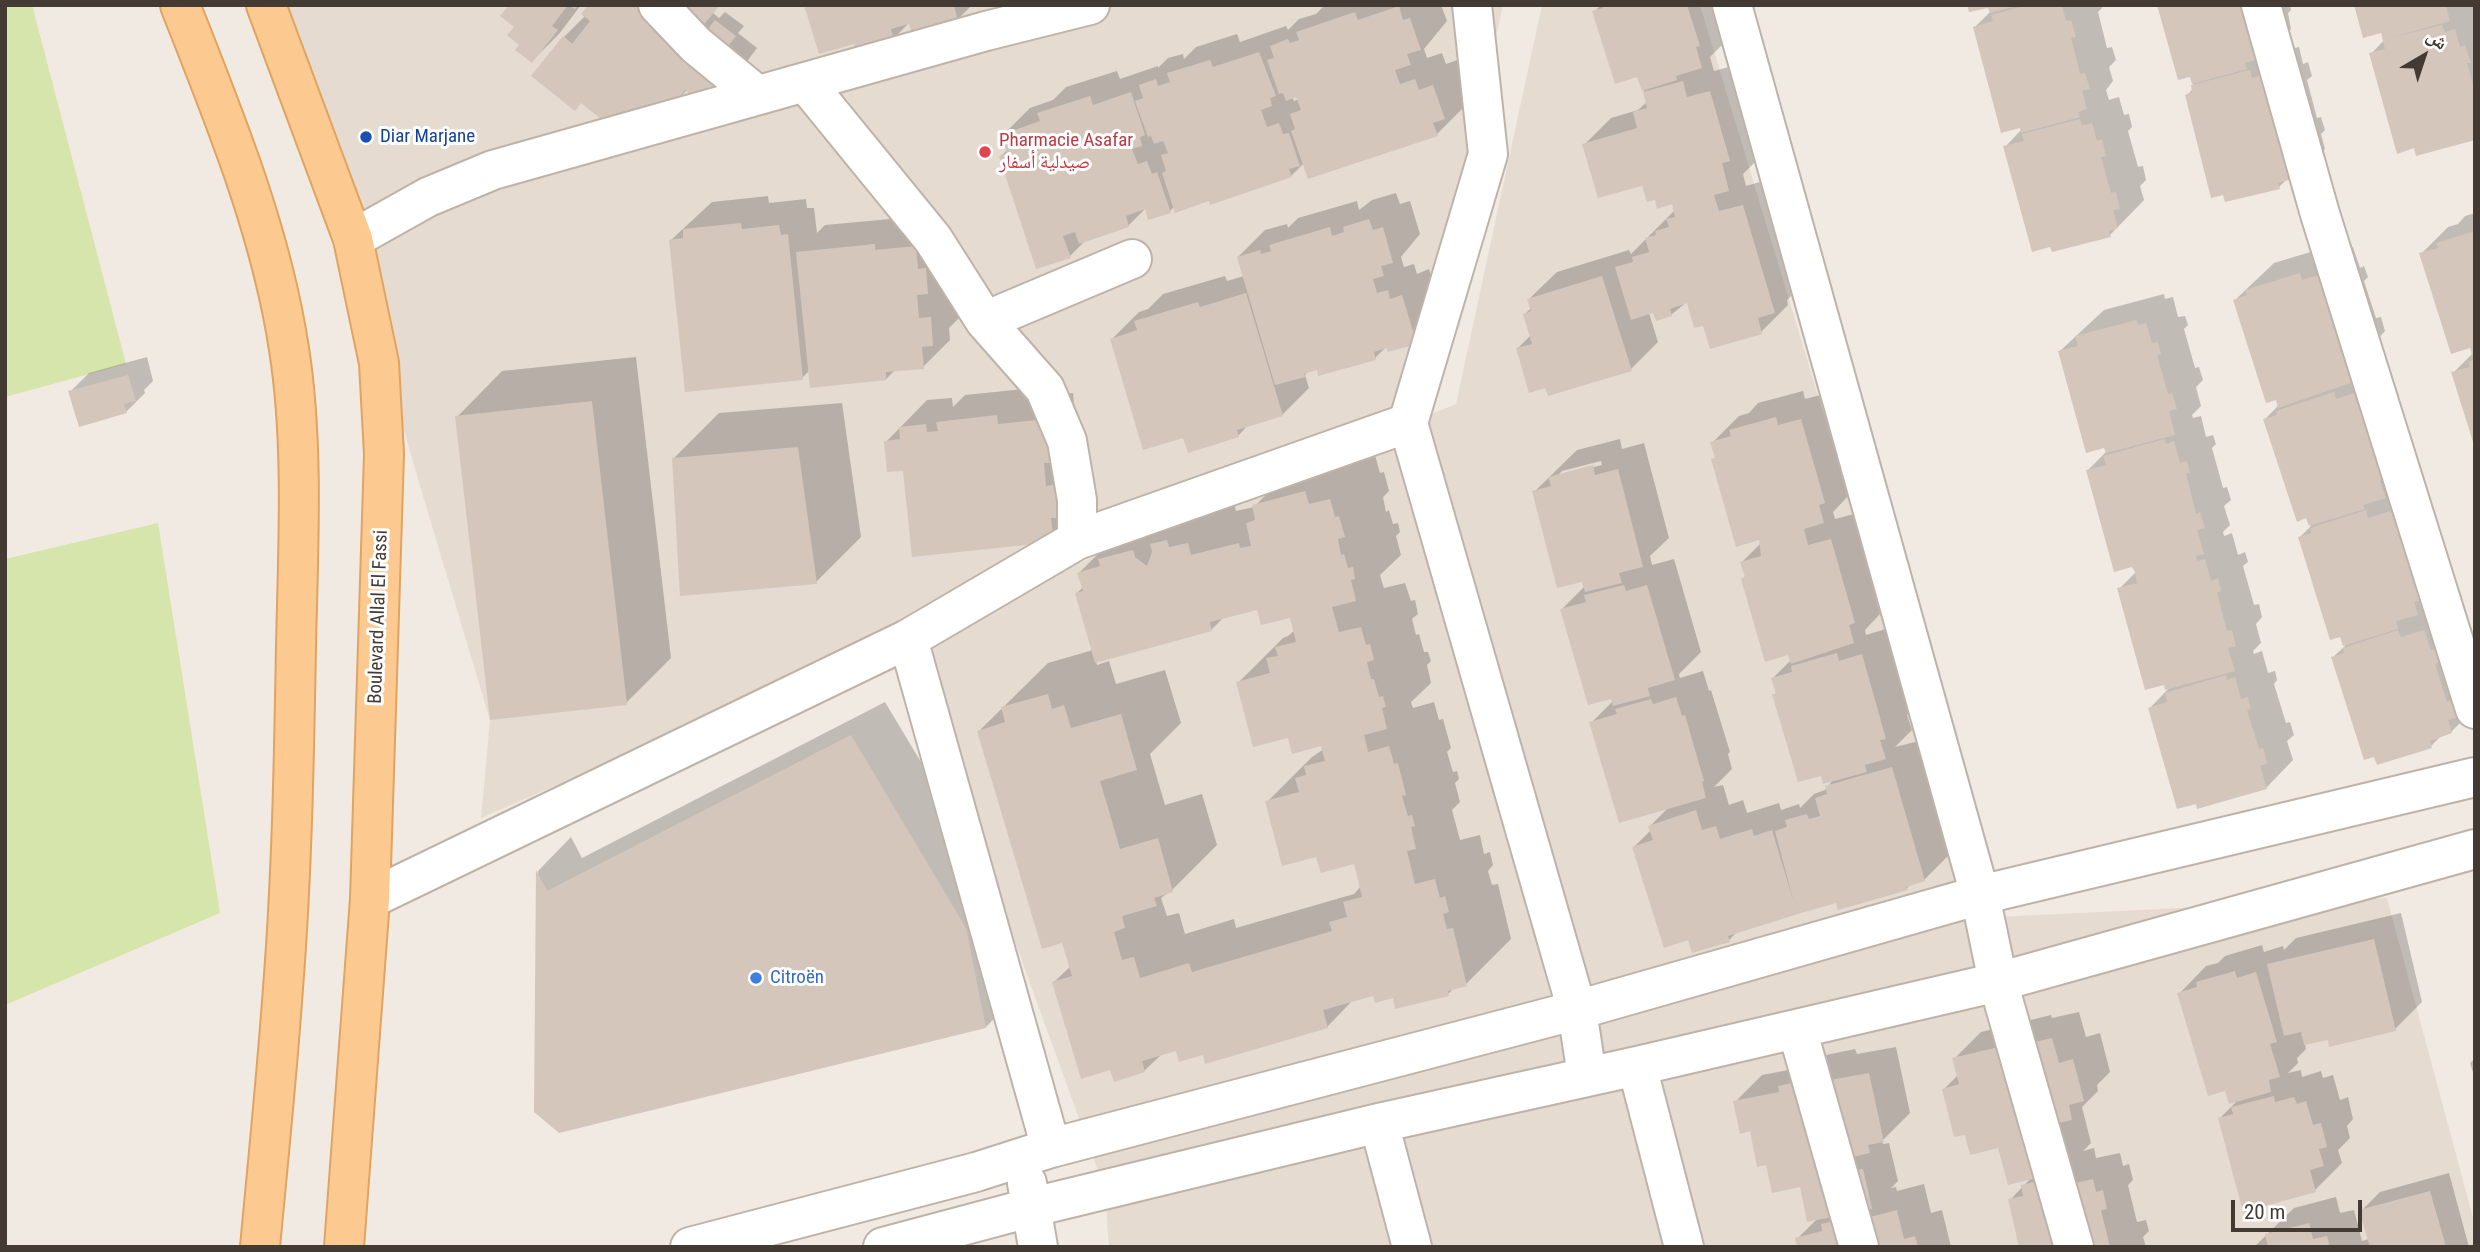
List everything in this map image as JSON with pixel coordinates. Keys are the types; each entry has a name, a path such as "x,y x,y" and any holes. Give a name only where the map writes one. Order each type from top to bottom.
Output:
{"main road":[{"path":"180,5 248,187 272,260 290,350 297,439 299,538 295,724 284,987 260,1247"},
{"name":"Boulevard Allal El Fassi","path":"266,5 353,239 379,363 384,454 370,899 344,1247"}],"street":[{"path":"658,5 696,46 757,95"},
{"path":"353,239 428,197 494,170 805,82 983,18 1090,5"},
{"path":"1472,5 1488,154 1408,423 1577,1010 1587,1076"},
{"path":"1732,5 1980,895 1998,982 2074,1247"},
{"path":"2261,5 2320,214 2475,709"},
{"path":"805,82 933,239 985,321 1045,389 1067,441 1077,500 1077,540"},
{"path":"985,321 1132,259"},
{"path":"370,899 908,639 1077,540 1408,423"},
{"path":"908,639 1036,1153 1033,1207 1038,1247"},
{"path":"690,1247 1577,1010 1980,895 2475,777"},
{"path":"883,1247 983,1234 1033,1207 1379,1123 1998,982 2475,849"},
{"path":"1797,1029 1859,1247"},
{"path":"1637,1066 1684,1247"},
{"path":"1379,1123 1412,1247"},
{"path":"975,1172 983,1234"}],"shaded area":[{"path":"284,5 1503,5 1414,412 481,818 490,720 415,469"},
{"path":"1542,5 1700,5 1976,918 2387,898 2475,1225 2475,1247 1109,1247 1105,1190 906,641 1174,521 1456,404"}],"green space":[{"path":"5,5 32,5 126,364 5,397"},
{"path":"158,523 220,913 5,1005 5,559"}],"building":[{"path":"509,5 568,5 552,26 558,30 532,63 515,50 519,45 507,35 514,27 500,16"},
{"path":"588,5 649,5 731,76 718,94 709,86 697,100 685,90 670,109 622,136 581,103 575,111 531,76 563,36 572,44 590,21 581,14"},
{"path":"683,5 720,5 698,32"},
{"path":"804,5 954,5 958,21 912,35 909,24 891,29 894,40 856,51 854,44 819,54"},
{"path":"1602,5 1687,5 1700,46 1696,47 1702,68 1676,76 1677,80 1642,91 1637,77 1615,84 1592,11 1603,8"},
{"path":"1967,5 2016,6 1990,13 1988,8 1969,12"},
{"path":"2028,5 2062,5 2066,21 2071,20 2076,37 2071,38 2080,74 2085,73 2090,89 2082,91 2087,109 2078,112 2080,117 2021,133 2020,128 2001,133 1973,27 1993,21 1991,15"},
{"path":"2157,5 2250,5 2265,57 2245,63 2247,69 2192,84 2190,77 2178,80"},
{"path":"2354,5 2446,5 2450,21 2386,39 2442,25 2445,32 2455,29 2460,47 2465,45 2471,63 2467,63 2475,92 2475,140 2416,156 2414,148 2397,154 2369,53 2385,49 2381,33 2363,38"},
{"path":"1399,6 1403,20 1410,18 1421,50 1407,54 1411,65 1395,70 1400,84 1415,79 1419,90 1433,85 1445,119 1433,123 1438,136 1308,179 1291,131 1295,129 1290,114 1301,110 1296,97 1286,101 1283,93 1279,94 1267,60 1274,58 1270,46 1288,39 1290,43 1299,40 1296,32 1355,12 1358,20"},
{"path":"715,20 736,36 717,60 696,44"},
{"path":"1259,52 1276,96 1270,98 1272,106 1261,110 1267,127 1279,123 1283,134 1289,133 1300,166 1289,169 1292,177 1210,205 1209,201 1175,213 1162,173 1166,171 1161,155 1168,153 1163,141 1154,144 1151,136 1148,137 1135,101 1143,98 1139,85 1156,79 1158,86 1170,82 1167,73 1210,60 1213,67"},
{"path":"2250,70 2252,78 2272,73 2299,177 2278,183 2280,189 2225,202 2223,195 2211,198 2185,95 2192,92 2191,85"},
{"path":"1683,81 1687,97 1710,91 1730,161 1722,163 1729,191 1714,195 1719,211 1743,205 1775,313 1758,318 1762,334 1710,349 1703,326 1694,328 1687,303 1670,309 1672,316 1656,321 1653,313 1631,320 1615,267 1633,262 1632,257 1649,252 1645,238 1656,235 1655,231 1669,227 1666,219 1675,217 1672,204 1657,209 1655,200 1647,202 1642,186 1598,198 1582,144 1637,128 1633,112 1647,108 1643,92"},
{"path":"1131,92 1145,135 1140,137 1142,146 1132,149 1138,164 1147,161 1152,174 1157,172 1171,213 1148,220 1145,209 1126,216 1129,227 1079,244 1075,232 1063,236 1071,258 1036,269 999,156 1007,153 1001,135 1040,121 1037,113 1090,96 1093,105"},
{"path":"2080,119 2082,126 2092,123 2097,141 2102,139 2106,156 2101,157 2111,193 2116,192 2120,209 2113,210 2118,228 2109,231 2111,237 2052,252 2050,247 2032,252 2003,146 2024,141 2022,134"},
{"path":"1369,219 1373,230 1383,227 1393,263 1381,266 1384,276 1373,279 1377,293 1388,290 1390,299 1402,295 1417,344 1388,352 1386,348 1374,352 1376,360 1318,376 1317,370 1304,374 1305,377 1275,385 1237,257 1260,250 1261,254 1271,251 1269,245 1330,227 1332,236 1344,232 1343,227"},
{"path":"741,223 742,229 779,225 781,235 788,234 803,380 685,392 669,240 683,238 683,229"},
{"path":"2475,231 2475,354 2472,355 2470,348 2451,354 2419,253 2438,248 2436,243"},
{"path":"875,244 875,250 916,246 918,269 926,268 928,294 917,295 919,318 931,317 933,346 922,347 924,369 886,372 886,380 810,388 796,252"},
{"path":"2300,273 2302,280 2326,273 2356,381 2278,408 2276,400 2266,403 2233,300 2247,295 2245,290"},
{"path":"1602,276 1632,371 1548,396 1545,388 1529,393 1516,348 1532,344 1523,314 1531,311 1527,299"},
{"path":"1246,293 1283,416 1237,430 1239,437 1188,453 1183,438 1143,450 1110,339 1137,330 1134,321 1198,302 1200,307"},
{"path":"2137,320 2138,325 2146,323 2152,343 2158,342 2161,354 2157,355 2168,394 2172,393 2177,409 2169,411 2175,435 2106,453 2104,448 2086,453 2058,351 2078,346 2075,336"},
{"path":"2475,360 2474,445 2451,372 2470,367 2468,362"},
{"path":"128,375 136,401 124,404 127,413 79,427 68,391"},
{"path":"2334,392 2336,399 2357,392 2387,478 2380,481 2386,498 2363,505 2365,509 2309,526 2306,518 2297,522 2263,419 2277,415 2276,411"},
{"path":"592,401 627,705 490,720 455,416"},
{"path":"997,415 998,424 1047,419 1051,463 1044,463 1046,486 1058,484 1061,518 1051,518 1054,542 912,557 903,471 887,472 884,441 900,439 899,427 926,424 927,432 938,431 936,422"},
{"path":"1776,417 1778,425 1801,419 1825,503 1819,505 1824,523 1804,529 1808,545 1831,539 1855,623 1849,625 1854,643 1791,664 1788,655 1765,662 1741,579 1745,577 1740,562 1761,556 1759,540 1736,547 1711,459 1715,458 1710,442 1731,436 1729,430"},
{"path":"2165,439 2166,444 2174,441 2180,463 2187,461 2190,473 2186,474 2196,514 2200,512 2205,528 2197,530 2204,554 2196,556 2197,561 2205,559 2211,581 2218,578 2221,591 2217,593 2227,631 2232,630 2236,646 2228,648 2235,671 2165,690 2164,685 2145,690 2117,588 2137,583 2135,572 2132,567 2114,572 2086,470 2106,465 2103,456"},
{"path":"798,447 817,584 680,596 672,458"},
{"path":"1593,465 1595,475 1618,469 1643,567 1619,573 1622,583 1585,592 1582,582 1557,588 1532,491 1551,486 1548,477"},
{"path":"1305,491 1309,504 1330,499 1335,517 1339,516 1345,537 1338,539 1341,555 1344,554 1348,568 1353,567 1355,579 1351,580 1356,601 1332,607 1339,632 1361,627 1366,645 1370,644 1374,660 1367,662 1371,679 1374,679 1379,697 1383,696 1386,707 1382,708 1387,729 1364,735 1368,752 1389,746 1394,764 1398,763 1406,795 1402,796 1408,816 1412,815 1415,826 1411,827 1416,849 1407,851 1415,884 1435,879 1440,898 1445,896 1449,912 1443,914 1447,929 1453,928 1467,986 1448,991 1449,996 1395,1009 1393,998 1375,1003 1373,996 1323,1010 1328,1028 1205,1064 1203,1055 1179,1062 1176,1051 1142,1061 1145,1072 1114,1082 1110,1070 1081,1079 1052,982 1072,976 1062,943 1042,949 977,731 1005,722 1001,707 1048,694 1052,709 1064,705 1071,728 1121,714 1137,770 1100,781 1120,849 1158,838 1173,892 1154,898 1157,906 1122,916 1125,928 1114,932 1122,960 1134,957 1140,978 1189,963 1192,972 1332,931 1329,922 1347,917 1343,902 1362,897 1354,864 1321,873 1316,857 1282,866 1265,801 1299,792 1295,778 1306,775 1304,766 1325,761 1321,746 1292,754 1288,738 1253,747 1236,682 1270,673 1266,658 1278,656 1275,647 1296,642 1290,618 1261,625 1257,610 1210,622 1212,631 1095,663 1075,593 1083,591 1077,573 1100,566 1098,559 1133,550 1135,557 1147,566 1152,552 1150,544 1167,540 1169,547 1188,543 1191,555 1239,543 1240,548 1251,546 1246,523 1255,520 1252,505"},
{"path":"2366,510 2368,518 2391,511 2398,532 2403,530 2407,544 2402,545 2414,583 2419,581 2424,599 2414,602 2418,615 2396,621 2398,629 2343,646 2340,637 2330,640 2298,537 2312,533 2310,528"},
{"path":"1624,585 1626,591 1647,585 1675,680 1648,688 1650,696 1613,706 1611,699 1588,705 1560,609 1586,602 1584,595"},
{"path":"2398,630 2401,637 2424,630 2431,650 2435,649 2440,662 2435,664 2447,702 2452,700 2458,717 2448,720 2452,733 2430,741 2432,748 2377,765 2374,757 2364,760 2331,657 2344,653 2343,648"},
{"path":"1837,653 1839,661 1862,654 1886,739 1880,740 1886,759 1865,765 1867,772 1823,784 1821,776 1798,782 1772,694 1776,694 1771,678 1792,672 1791,666"},
{"path":"2226,675 2227,680 2235,677 2241,699 2248,697 2251,709 2247,710 2259,749 2263,748 2267,763 2260,766 2267,789 2197,809 2196,804 2177,809 2148,708 2167,702 2165,693"},
{"path":"1676,697 1682,716 1685,715 1704,781 1702,782 1706,798 1619,823 1589,722 1617,714 1615,709 1651,699 1653,704"},
{"name":"Citroën","path":"851,735 966,928 986,1028 559,1133 534,1112 536,870 547,891"},
{"path":"1892,767 1925,881 1906,887 1908,890 1838,910 1836,903 1798,914 1728,936 1730,942 1692,953 1688,940 1664,948 1632,847 1653,840 1648,826 1696,810 1702,830 1716,826 1720,839 1752,829 1754,836 1772,830 1794,903 1775,831 1787,827 1785,820 1807,814 1809,819 1820,816 1815,798 1827,794 1825,786"},
{"path":"2374,939 2396,1031 2329,1047 2328,1040 2304,1045 2301,1032 2284,1036 2267,964"},
{"path":"2235,971 2237,978 2256,972 2277,1042 2270,1044 2280,1077 2269,1080 2271,1092 2229,1104 2225,1091 2208,1096 2177,993 2197,987 2196,982"},
{"path":"2052,1038 2059,1063 2073,1059 2084,1101 2069,1105 2072,1120 2053,1124 2065,1171 2008,1185 1998,1148 1970,1155 1965,1135 1954,1137 1942,1089 1959,1084 1952,1058 2024,1041 2026,1044"},
{"path":"1869,1073 1884,1142 1868,1145 1870,1153 1853,1157 1856,1170 1863,1169 1872,1209 1807,1222 1800,1187 1772,1193 1766,1165 1757,1167 1750,1131 1740,1134 1733,1101 1779,1092 1778,1086 1828,1075 1830,1080"},
{"path":"2274,1096 2275,1102 2294,1097 2297,1104 2306,1101 2313,1125 2321,1123 2327,1147 2319,1149 2324,1166 2310,1170 2316,1192 2243,1212 2218,1118 2233,1114 2231,1107"},
{"path":"2067,1174 2070,1184 2093,1179 2096,1192 2103,1190 2107,1209 2101,1210 2110,1247 2019,1247 2008,1199 2023,1196 2021,1185"},
{"path":"2430,1191 2446,1247 2370,1247 2359,1210"},
{"path":"1897,1210 1904,1239 1915,1236 1918,1247 1797,1247 1795,1238 1822,1231 1821,1224 1869,1213 1870,1217"},
{"path":"2309,1223 2313,1239 2327,1236 2330,1247 2268,1247 2265,1234"}],"place":[{"name":"Diar Marjane","path":"366,137"},
{"name":"Pharmacie Asafar صيدلية أسفار","path":"985,152"},
{"name":"Citroën","path":"756,978"}]}
